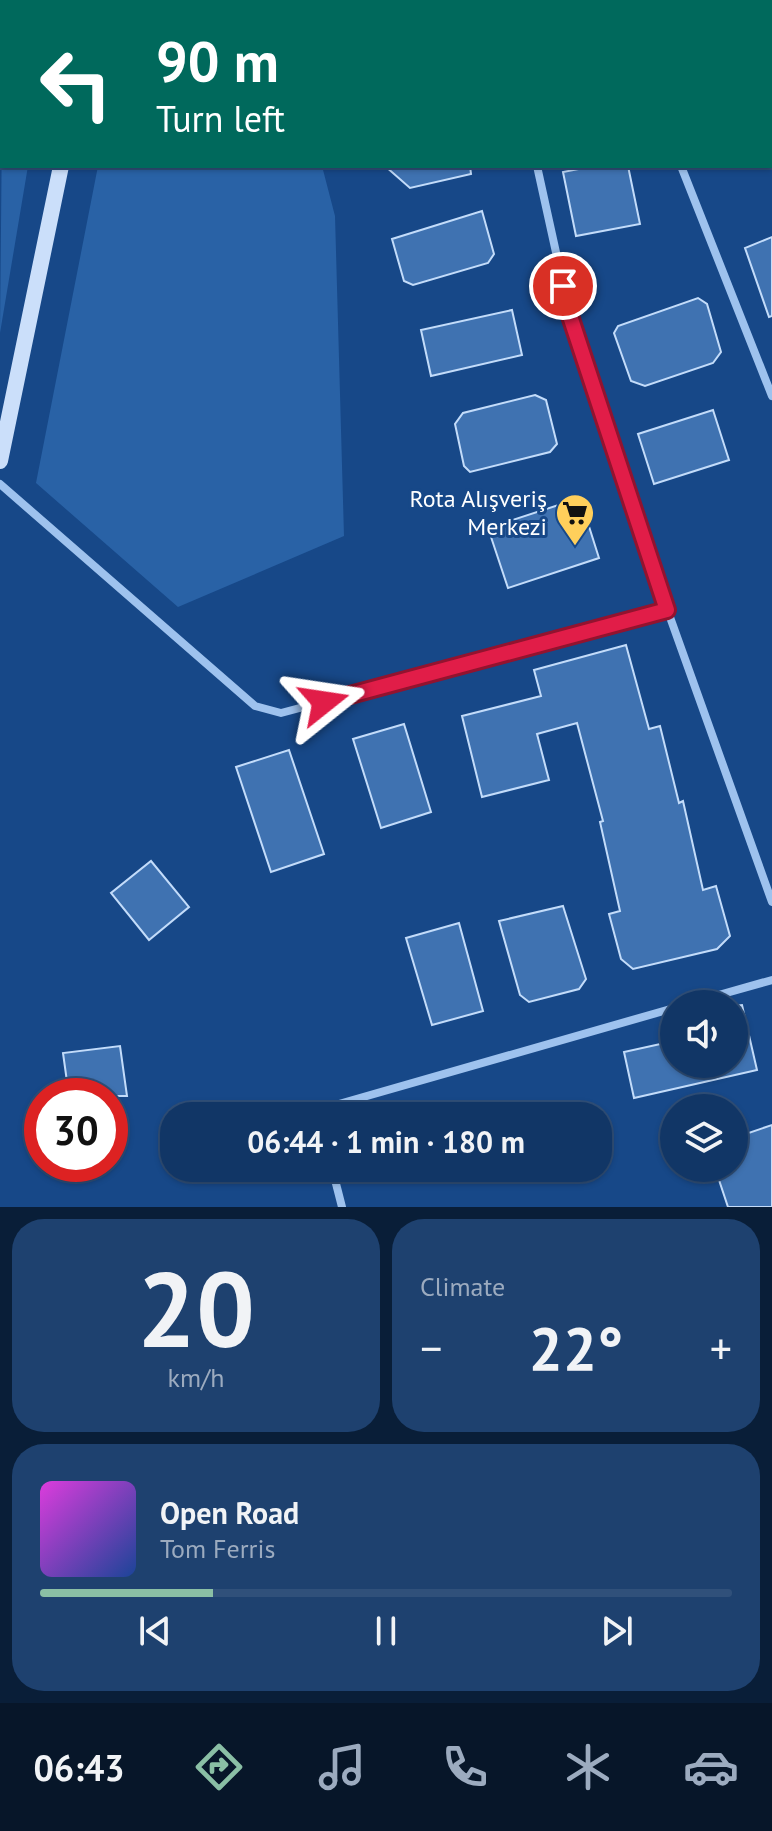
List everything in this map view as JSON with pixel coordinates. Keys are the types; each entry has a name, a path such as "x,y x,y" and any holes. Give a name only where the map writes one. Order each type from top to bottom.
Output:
{"street":[{"path":"0,461 61,168"},
{"path":"537,168 570,316 667,610 772,902"},
{"path":"682,168 772,396"},
{"path":"0,484 255,706 281,713 667,610"},
{"path":"737,990 772,980"},
{"path":"346,1102 660,1012"},
{"path":"336,1182 342,1207"}],"shaded area":[{"path":"2,168 28,168 0,333"},
{"path":"98,168 323,168 335,216 344,536 178,607 36,483"}],"building":[{"path":"387,168 470,168 471,174 410,188"},
{"path":"584,168 628,168 640,224 576,236 563,172"},
{"path":"482,211 494,254 488,263 413,285 404,281 392,239"},
{"path":"772,237 772,316 769,317 745,248"},
{"path":"698,298 707,304 721,352 713,363 645,386 631,381 614,333 618,326"},
{"path":"512,310 522,355 431,376 421,330"},
{"path":"535,395 546,400 557,444 550,452 470,472 464,466 455,424 463,413"},
{"path":"713,410 729,460 654,484 638,434"},
{"path":"580,498 599,558 508,588 488,528"},
{"path":"626,645 649,729 660,726 679,803 683,801 703,890 716,886 730,936 717,949 633,969 621,959 609,914 620,911 600,822 603,821 577,723 537,734 549,780 482,797 462,716 541,696 534,670"},
{"path":"404,724 431,812 381,828 353,739"},
{"path":"289,750 324,854 271,872 236,767"},
{"path":"151,861 189,907 149,940 111,893"},
{"path":"563,906 586,979 579,989 529,1002 520,995 499,921"},
{"path":"459,923 483,1011 432,1025 406,938"},
{"path":"748,1031 757,1070 748,1072"},
{"path":"660,1044 660,1078 722,1078 634,1098 624,1052"},
{"path":"120,1046 124,1078 66,1078 63,1053"},
{"path":"772,1125 772,1207 728,1207 720,1182 748,1182 748,1133"}],"place":[{"name":"Rota Alışveriş Merkezi","path":"575,547"}],"route":[{"path":"324,702 667,610 570,316 563,286"}]}
